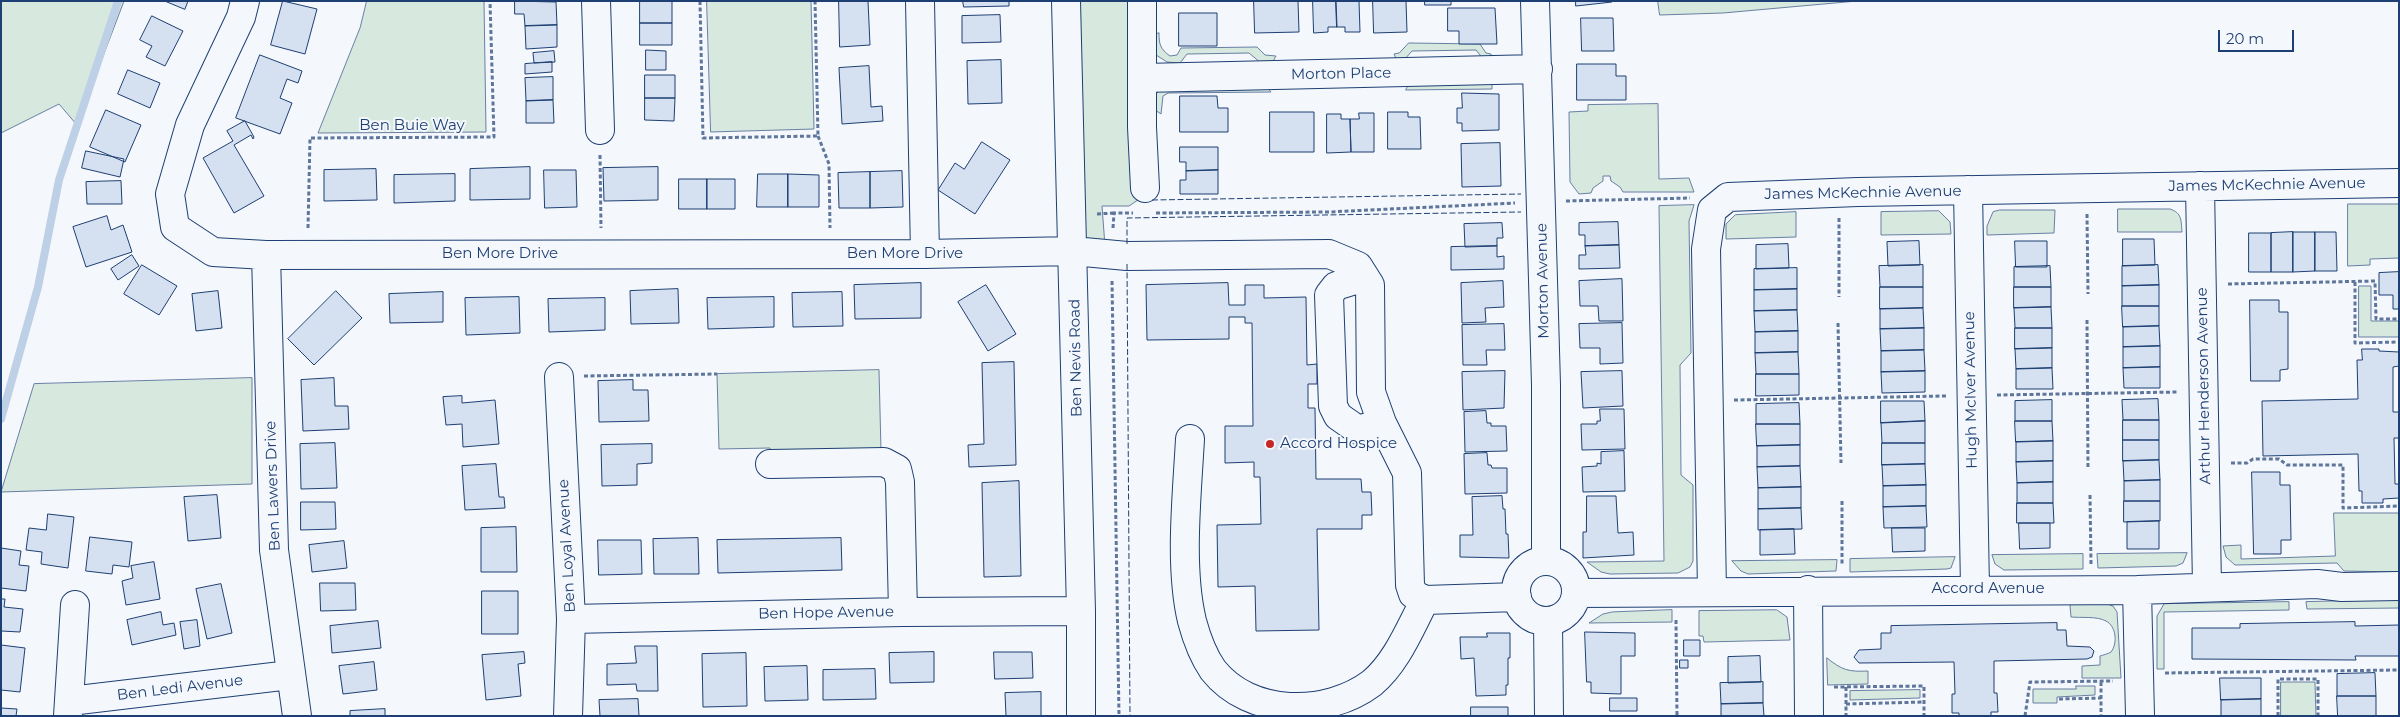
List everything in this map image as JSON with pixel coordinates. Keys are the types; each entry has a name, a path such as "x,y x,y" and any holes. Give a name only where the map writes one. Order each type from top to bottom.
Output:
{"street":[{"name":"Ben More Drive","path":"245,1 241,17 190,125 170,194 175,227 213,252 266,255 925,254 1073,251 1127,256 1329,254 1358,266 1365,276"},
{"path":"596,1 600,130"},
{"path":"920,1 925,254"},
{"name":"Ben Nevis Road","path":"1066,1 1081,611 1081,716"},
{"name":"Morton Avenue","path":"1535,1 1546,385 1546,560"},
{"path":"1142,10 1142,127 1146,204"},
{"name":"Morton Place","path":"1143,78 1538,69"},
{"name":"James McKechnie Avenue","path":"1728,197 1968,190 2399,183"},
{"name":"Arthur Henderson Avenue","path":"2200,186 2207,587"},
{"name":"Hugh McIver Avenue","path":"1968,190 1975,590"},
{"path":"1712,591 1706,249 1712,210 1728,197"},
{"name":"Ben Lawers Drive","path":"266,255 274,550 297,716"},
{"path":"1382,423 1358,430 1338,416 1333,406 1329,295 1336,286 1365,276 1370,285 1371,392 1382,423 1407,473 1410,585 1413,594 1425,600 1517,597"},
{"name":"Ben Loyal Avenue","path":"558,377 571,619 568,716"},
{"path":"1190,439 1186,511 1186,568 1192,621 1213,669 1231,688 1251,701 1277,710 1329,707 1346,700 1372,684 1392,662 1425,600"},
{"path":"770,464 884,462 896,469 900,482 902,612"},
{"path":"1546,560 1564,566 1572,574 1576,593 1574,601 1564,615 1548,621 1532,617 1520,605 1516,587 1519,577 1526,568 1535,562 1546,560"},
{"name":"Accord Avenue","path":"1576,593 1808,590 2137,590 2317,584 2342,588 2399,586"},
{"path":"1808,590 1809,716"},
{"path":"2137,590 2140,716"},
{"name":"Ben Ledi Avenue","path":"75,605 69,708 290,675"},
{"name":"Ben Hope Avenue","path":"571,619 902,612 1081,611"},
{"path":"1548,621 1549,716"}],"path":[{"name":"Ben Buie Way","path":"307,254 310,138 494,137 490,1"},
{"path":"700,1 703,138 818,136"},
{"path":"815,1 818,136 829,164 830,254"},
{"path":"600,130 602,254"},
{"path":"2086,188 2088,294"},
{"path":"1838,193 1839,297"},
{"path":"1119,716 1112,254 1114,213 1146,204 1329,212 1542,202 1728,197"},
{"path":"2202,285 2375,281 2376,319 2399,318"},
{"path":"2355,282 2355,343 2399,342"},
{"path":"2087,320 2088,469"},
{"path":"1838,323 1841,463"},
{"path":"558,377 717,374"},
{"path":"2205,464 2247,463 2253,459 2279,459 2287,465 2343,465 2344,508 2399,506"},
{"path":"2090,495 2091,589"},
{"path":"1842,501 1842,590"},
{"path":"1677,592 1677,716"},
{"path":"2025,716 2030,682 2101,682 2139,677 2297,671 2399,670"},
{"path":"2297,671 2297,679"},
{"path":"2278,716 2278,679 2318,679 2318,716"},
{"path":"2101,682 2101,716"},
{"path":"1809,688 1924,686 1924,716"},
{"path":"1846,687 1846,716"},
{"path":"2059,699 2101,698"},
{"path":"1846,704 1924,702"}],"shaded area":[{"path":"1,1 124,1 77,125 59,104 1,133"},
{"path":"367,1 484,1 486,132 318,133 360,28"},
{"path":"707,1 811,1 814,129 711,132"},
{"path":"1075,1 1135,1 1128,17 1130,133 1137,142 1138,200 1129,206 1102,206 1105,246 1088,243 1082,236"},
{"path":"1658,1 1857,1 1723,13 1660,15"},
{"path":"1159,33 1161,46 1170,56 1177,55 1181,48 1257,47 1265,55 1276,56 1272,63 1261,63 1249,53 1187,54 1180,63 1167,62 1153,53 1151,37"},
{"path":"1409,43 1480,44 1486,53 1491,54 1491,60 1484,60 1476,50 1412,51 1403,61 1397,61 1394,54 1399,53"},
{"path":"1410,82 1492,82 1492,89 1406,90"},
{"path":"1265,85 1271,92 1168,93 1163,96 1161,114 1152,108 1156,94 1162,88"},
{"path":"1658,104 1659,179 1689,178 1694,192 1623,192 1620,187 1611,181 1610,176 1603,176 1603,181 1593,188 1591,193 1579,194 1570,182 1569,112 1588,111 1588,105"},
{"path":"2348,204 2399,204 2399,258 2370,259 2370,265 2348,266"},
{"path":"1694,205 1689,221 1691,353 1680,365 1681,475 1693,485 1693,561 1690,567 1678,573 1610,574 1601,572 1587,562 1664,561 1659,206"},
{"path":"2118,209 2170,209 2179,215 2182,232 2118,232"},
{"path":"2000,210 2055,210 2054,233 1987,235 1987,226 1993,212"},
{"path":"1939,211 1950,222 1951,234 1881,235 1881,212"},
{"path":"1796,212 1796,237 1726,239 1726,224 1735,215"},
{"path":"2359,286 2371,286 2371,321 2399,321 2399,337 2359,337"},
{"path":"879,370 881,451 771,453 770,448 719,449 717,374"},
{"path":"252,378 252,484 1,492 34,384"},
{"path":"2334,513 2399,513 2399,572 2344,571 2337,563 2235,565 2226,557 2223,546 2241,545 2241,559 2335,556"},
{"path":"2187,553 2183,563 2176,566 2098,568 2097,554"},
{"path":"2083,554 2083,569 2004,570 1995,564 1992,555"},
{"path":"1955,557 1951,568 1947,569 1850,572 1850,559"},
{"path":"1837,560 1836,571 1748,574 1741,571 1732,561"},
{"path":"2399,600 2399,608 2307,609 2306,602"},
{"path":"2289,602 2289,610 2164,612 2164,669 2157,669 2157,616 2164,604"},
{"path":"2107,604 2113,606 2117,612 2121,678 2082,678 2082,666 2100,665 2100,656 2111,652 2115,644 2115,635 2109,623 2102,619 2071,617 2070,605"},
{"path":"1672,610 1672,622 1589,623 1603,614 1612,612"},
{"path":"1777,610 1787,617 1790,640 1704,642 1703,636 1699,636 1699,611"},
{"path":"1827,658 1846,669 1868,671 1868,684 1828,685"},
{"path":"2281,682 2315,682 2316,716 2281,716"},
{"path":"2076,686 2095,686 2095,695 2057,697 2057,703 2033,703 2033,689 2076,689"},
{"path":"1920,690 1920,698 1850,700 1850,691"}],"building":[{"path":"165,1 188,1 185,9"},
{"path":"283,1 317,9 305,54 271,45"},
{"path":"515,1 556,2 557,25 525,26 524,14 515,14"},
{"path":"640,1 672,1 672,23 640,23"},
{"path":"839,1 868,1 870,45 840,47"},
{"path":"963,1 1009,1 1009,6 964,7"},
{"path":"1254,1 1298,1 1299,32 1255,33"},
{"path":"1313,1 1336,1 1337,27 1328,27 1328,32 1314,33"},
{"path":"1336,1 1359,1 1360,32 1345,32 1345,27 1337,27"},
{"path":"1373,1 1406,1 1407,32 1374,33"},
{"path":"1425,1 1451,1 1451,5 1425,5"},
{"path":"1576,1 1612,1 1612,2 1576,6"},
{"path":"1448,8 1495,8 1497,44 1459,44 1459,31 1448,31"},
{"path":"1179,13 1217,13 1217,46 1179,46"},
{"path":"1000,15 1001,42 962,43 962,16"},
{"path":"152,16 183,31 165,66 146,57 152,46 140,40"},
{"path":"1581,18 1613,18 1614,51 1582,51"},
{"path":"640,23 672,23 672,45 640,45"},
{"path":"557,25 557,47 526,49 525,26"},
{"path":"646,50 666,51 666,70 646,70"},
{"path":"554,51 555,62 534,63 533,53"},
{"path":"260,55 302,71 298,83 287,79 280,98 292,103 280,134 236,118"},
{"path":"1001,60 1002,103 968,104 967,61"},
{"path":"552,62 552,72 525,74 525,64"},
{"path":"1577,64 1616,64 1616,76 1626,76 1626,100 1577,100"},
{"path":"869,66 871,107 882,106 883,121 842,124 839,68"},
{"path":"128,70 160,83 150,108 118,94"},
{"path":"645,75 675,75 675,98 645,98"},
{"path":"553,77 553,100 526,101 525,78"},
{"path":"1462,93 1499,94 1499,130 1462,131 1462,123 1457,123 1457,108 1462,108"},
{"path":"1180,96 1217,96 1218,108 1228,108 1228,132 1180,132"},
{"path":"645,98 675,98 674,121 645,120"},
{"path":"553,100 554,123 526,123 526,101"},
{"path":"106,110 141,125 125,162 90,147"},
{"path":"1270,112 1314,112 1314,152 1270,152"},
{"path":"1388,112 1408,112 1408,117 1420,117 1421,149 1388,149"},
{"path":"1359,113 1374,113 1374,152 1351,152 1350,119 1359,119"},
{"path":"1327,114 1341,114 1341,119 1350,119 1351,152 1327,153"},
{"path":"245,121 254,137 253,139 251,135 234,145 264,196 234,213 203,158 233,141 227,131"},
{"path":"982,142 1010,160 975,214 938,190 955,163 964,169"},
{"path":"1500,143 1501,186 1462,187 1461,144"},
{"path":"1180,147 1218,147 1218,170 1186,171 1186,162 1180,162"},
{"path":"86,151 124,159 120,177 82,168"},
{"path":"530,167 530,199 470,200 470,169"},
{"path":"658,167 658,200 604,201 603,168"},
{"path":"376,169 377,200 324,201 324,170"},
{"path":"544,170 576,170 577,207 545,208"},
{"path":"1218,170 1218,194 1180,194 1180,180 1186,180 1186,171"},
{"path":"902,171 903,207 870,208 870,172"},
{"path":"870,172 870,208 839,208 838,173"},
{"path":"455,174 455,201 394,203 394,175"},
{"path":"758,174 788,174 788,207 757,207"},
{"path":"788,174 819,175 819,207 788,207"},
{"path":"679,179 707,179 707,209 679,209"},
{"path":"707,179 735,179 735,209 707,209"},
{"path":"121,181 122,204 87,204 86,182"},
{"path":"107,216 111,230 123,225 132,252 86,267 73,227"},
{"path":"1618,222 1619,245 1585,246 1585,235 1579,235 1579,223"},
{"path":"1502,223 1503,238 1497,238 1497,246 1465,247 1464,224"},
{"path":"2293,232 2315,232 2315,271 2293,272"},
{"path":"2293,232 2293,272 2271,272 2271,233"},
{"path":"2315,232 2336,232 2337,271 2315,271"},
{"path":"2249,233 2271,233 2271,272 2249,272"},
{"path":"2123,239 2154,239 2155,265 2123,266"},
{"path":"1919,241 1920,265 1888,266 1887,242"},
{"path":"2015,241 2047,241 2047,267 2016,267"},
{"path":"1788,244 1789,268 1756,269 1756,245"},
{"path":"1619,245 1620,268 1579,269 1579,255 1586,255 1585,246"},
{"path":"1497,246 1497,257 1504,256 1504,269 1451,270 1451,247"},
{"path":"132,255 139,266 118,280 111,269"},
{"path":"142,265 177,286 159,315 124,294"},
{"path":"1923,265 1923,287 1880,287 1879,266"},
{"path":"2158,265 2159,285 2122,286 2122,266"},
{"path":"2050,266 2051,287 2014,287 2014,267"},
{"path":"1797,268 1797,289 1754,290 1754,269"},
{"path":"2399,272 2399,309 2393,309 2393,295 2379,295 2379,273"},
{"path":"1622,279 1623,321 1599,321 1598,306 1580,306 1579,281"},
{"path":"1503,281 1504,307 1485,308 1486,322 1462,323 1461,283"},
{"path":"921,283 921,318 855,319 854,285"},
{"name":"Accord Hospice","path":"1228,283 1229,305 1245,305 1245,285 1264,285 1264,298 1306,297 1307,365 1317,364 1317,384 1308,384 1308,408 1315,408 1316,479 1361,479 1362,492 1371,492 1372,515 1362,515 1362,529 1317,529 1319,630 1256,631 1255,586 1218,587 1217,525 1261,524 1260,477 1254,477 1254,462 1225,463 1225,426 1253,426 1252,323 1245,323 1245,317 1229,317 1229,339 1147,340 1146,285"},
{"path":"986,285 1016,334 988,351 958,302"},
{"path":"2159,285 2159,306 2122,306 2122,286"},
{"path":"1880,287 1923,287 1923,308 1880,309"},
{"path":"2014,287 2051,287 2051,307 2014,308"},
{"path":"678,289 679,323 631,324 630,291"},
{"path":"1797,289 1797,310 1754,311 1754,290"},
{"path":"218,291 222,328 196,331 192,294"},
{"path":"336,291 362,318 314,365 288,339"},
{"path":"443,292 443,322 390,323 389,294"},
{"path":"842,292 843,326 793,327 792,293"},
{"path":"519,297 520,333 466,335 465,298"},
{"path":"774,297 774,327 708,329 707,298"},
{"path":"605,298 605,330 549,332 548,299"},
{"path":"2250,300 2279,300 2279,312 2288,312 2288,369 2280,370 2280,381 2251,381"},
{"path":"2122,306 2159,306 2159,326 2123,327"},
{"path":"2051,307 2052,328 2015,328 2014,308"},
{"path":"1923,308 1924,328 1880,329 1880,309"},
{"path":"1797,310 1798,331 1755,332 1754,311"},
{"path":"1622,323 1623,363 1600,364 1600,348 1580,348 1579,324"},
{"path":"1504,324 1505,350 1486,350 1487,365 1463,365 1462,325"},
{"path":"2159,326 2160,346 2123,347 2123,327"},
{"path":"1924,328 1924,350 1881,351 1880,329"},
{"path":"2015,328 2052,328 2052,348 2015,349"},
{"path":"1798,331 1798,352 1755,353 1755,332"},
{"path":"2160,346 2160,367 2123,368 2123,347"},
{"path":"2052,348 2052,368 2016,369 2015,349"},
{"path":"2362,349 2399,352 2399,366 2393,367 2393,412 2399,412 2399,438 2394,438 2395,484 2399,484 2399,498 2383,499 2383,503 2362,503 2362,491 2359,491 2358,454 2263,456 2262,401 2358,399 2357,360 2362,360"},
{"path":"1924,350 1925,371 1881,372 1881,351"},
{"path":"1798,352 1799,374 1756,374 1755,353"},
{"path":"1014,362 1016,465 969,467 968,445 984,444 982,363"},
{"path":"2160,367 2160,388 2124,388 2123,368"},
{"path":"2052,368 2053,389 2016,389 2016,369"},
{"path":"1505,371 1504,408 1463,410 1462,372"},
{"path":"1622,371 1623,406 1583,408 1581,372"},
{"path":"1925,371 1925,392 1882,393 1881,372"},
{"path":"1756,374 1799,374 1799,395 1756,396"},
{"path":"334,378 335,406 348,406 349,429 303,431 301,380"},
{"path":"633,380 633,390 648,390 649,421 599,422 598,381"},
{"path":"462,396 462,403 495,400 499,444 463,447 462,424 446,425 443,397"},
{"path":"2158,399 2159,420 2123,420 2122,400"},
{"path":"2052,400 2052,421 2015,421 2015,401"},
{"path":"1881,401 1924,401 1925,421 1881,423"},
{"path":"1799,403 1800,424 1756,424 1756,404"},
{"path":"1600,409 1624,409 1625,449 1582,450 1581,424 1597,424 1597,421 1600,421"},
{"path":"1486,411 1487,423 1491,423 1491,426 1506,426 1507,451 1465,452 1464,412"},
{"path":"2123,420 2159,420 2159,440 2123,440"},
{"path":"1925,421 1925,443 1882,443 1881,423"},
{"path":"2015,421 2052,421 2053,441 2016,442"},
{"path":"1756,424 1800,424 1800,445 1757,446"},
{"path":"2123,440 2159,440 2159,460 2123,461"},
{"path":"2053,441 2053,461 2016,462 2016,442"},
{"path":"335,443 337,488 301,489 300,444"},
{"path":"1882,443 1925,443 1925,464 1882,465"},
{"path":"652,444 652,463 637,464 637,485 602,486 601,445"},
{"path":"1800,445 1800,466 1757,467 1757,446"},
{"path":"1624,451 1625,491 1583,492 1582,467 1597,466 1597,463 1601,464 1601,452"},
{"path":"1487,453 1488,465 1491,465 1492,468 1507,468 1507,493 1465,494 1464,454"},
{"path":"2159,460 2160,480 2124,481 2123,461"},
{"path":"2053,461 2053,482 2017,483 2016,462"},
{"path":"496,464 499,497 504,497 505,508 465,510 462,466"},
{"path":"1925,464 1926,485 1883,486 1882,465"},
{"path":"1800,466 1801,487 1758,488 1757,467"},
{"path":"2252,472 2280,472 2280,485 2290,485 2291,540 2281,540 2281,554 2254,554"},
{"path":"2160,480 2160,501 2124,501 2124,481"},
{"path":"1019,481 1021,576 984,577 982,483"},
{"path":"2053,482 2053,503 2017,503 2017,483"},
{"path":"1926,485 1926,506 1883,507 1883,486"},
{"path":"1801,487 1801,508 1758,509 1758,488"},
{"path":"217,495 221,538 188,541 184,497"},
{"path":"1502,496 1503,509 1505,509 1506,534 1508,534 1509,558 1460,557 1460,535 1473,535 1472,497"},
{"path":"1587,496 1616,496 1618,533 1633,532 1634,555 1583,558 1583,532 1586,532"},
{"path":"2124,501 2160,501 2160,521 2124,522"},
{"path":"301,502 335,502 336,529 301,530"},
{"path":"2017,503 2053,503 2054,523 2017,523"},
{"path":"1926,506 1927,527 1884,528 1883,507"},
{"path":"1801,508 1802,529 1758,530 1758,509"},
{"path":"48,514 74,517 68,568 41,564 42,552 26,550 29,528 46,530"},
{"path":"2159,521 2159,549 2127,549 2127,522"},
{"path":"2019,523 2050,523 2050,548 2020,549"},
{"path":"516,527 517,572 481,572 481,528"},
{"path":"1892,528 1925,528 1925,551 1893,552"},
{"path":"1794,529 1795,554 1760,555 1760,530"},
{"path":"90,537 132,542 129,567 113,565 112,574 86,571"},
{"path":"698,538 699,574 654,574 653,539"},
{"path":"841,538 842,570 718,573 717,540"},
{"path":"598,540 641,540 642,574 599,575"},
{"path":"344,541 347,568 312,572 309,545"},
{"path":"1,548 21,551 19,565 29,566 26,591 1,588"},
{"path":"154,562 160,599 126,605 122,581 133,578 131,566"},
{"path":"320,583 355,583 356,610 321,611"},
{"path":"221,584 232,633 207,639 196,589"},
{"path":"482,591 518,591 518,634 482,634"},
{"path":"1,599 5,599 4,607 23,609 20,632 1,631"},
{"path":"161,612 163,625 174,623 176,635 132,645 127,620"},
{"path":"197,620 200,646 184,649 180,622"},
{"path":"378,621 381,648 332,653 330,626"},
{"path":"2355,622 2355,626 2399,625 2399,656 2355,656 2356,660 2192,659 2192,628 2240,628 2240,624"},
{"path":"2057,623 2057,630 2066,630 2067,646 2090,647 2094,651 2092,657 2087,659 1994,661 1994,693 1997,693 1998,712 1991,712 1991,716 1959,716 1959,713 1952,713 1952,694 1955,694 1954,662 1859,663 1854,657 1859,650 1881,649 1881,633 1891,633 1891,626"},
{"path":"1585,632 1635,633 1635,656 1621,656 1621,694 1591,693 1591,682 1587,682"},
{"path":"1487,633 1510,633 1510,658 1508,658 1506,695 1476,696 1474,658 1461,659 1460,637 1487,637"},
{"path":"1684,640 1700,640 1700,656 1684,656"},
{"path":"1,645 25,648 20,692 1,690"},
{"path":"635,646 657,646 658,691 637,691 636,684 607,685 607,664 636,663"},
{"path":"524,652 525,663 518,664 521,696 486,700 482,655"},
{"path":"934,652 934,682 890,683 889,653"},
{"path":"994,652 1032,652 1033,678 995,679"},
{"path":"746,653 747,706 703,707 702,654"},
{"path":"1760,656 1761,682 1728,683 1728,657"},
{"path":"1680,660 1688,660 1688,668 1680,668"},
{"path":"374,662 377,690 343,694 339,666"},
{"path":"807,666 808,700 765,701 764,667"},
{"path":"875,669 876,699 823,700 823,670"},
{"path":"2375,673 2376,696 2337,696 2337,674"},
{"path":"2220,678 2261,678 2261,699 2221,700"},
{"path":"1763,682 1763,703 1721,704 1720,683"},
{"path":"1041,692 1041,716 1006,716 1005,693"},
{"path":"2337,696 2376,696 2376,716 2338,716"},
{"path":"1610,698 1637,698 1637,711 1610,711"},
{"path":"638,699 639,716 600,716 599,700"},
{"path":"2261,699 2261,716 2221,716 2221,700"},
{"path":"1763,703 1764,716 1721,716 1721,704"},
{"path":"1471,707 1508,707 1508,716 1471,716"},
{"path":"1,708 17,709 16,716 1,716"},
{"path":"385,709 385,716 350,716 350,711"}],"waterway":[{"path":"1,419 38,287 59,180 118,1"}],"fence":[{"path":"1152,200 1521,194"},
{"path":"1127,244 1127,218 1521,212"},
{"path":"1127,264 1130,716"}],"place":[{"name":"Accord Hospice","path":"1270,444"}]}
